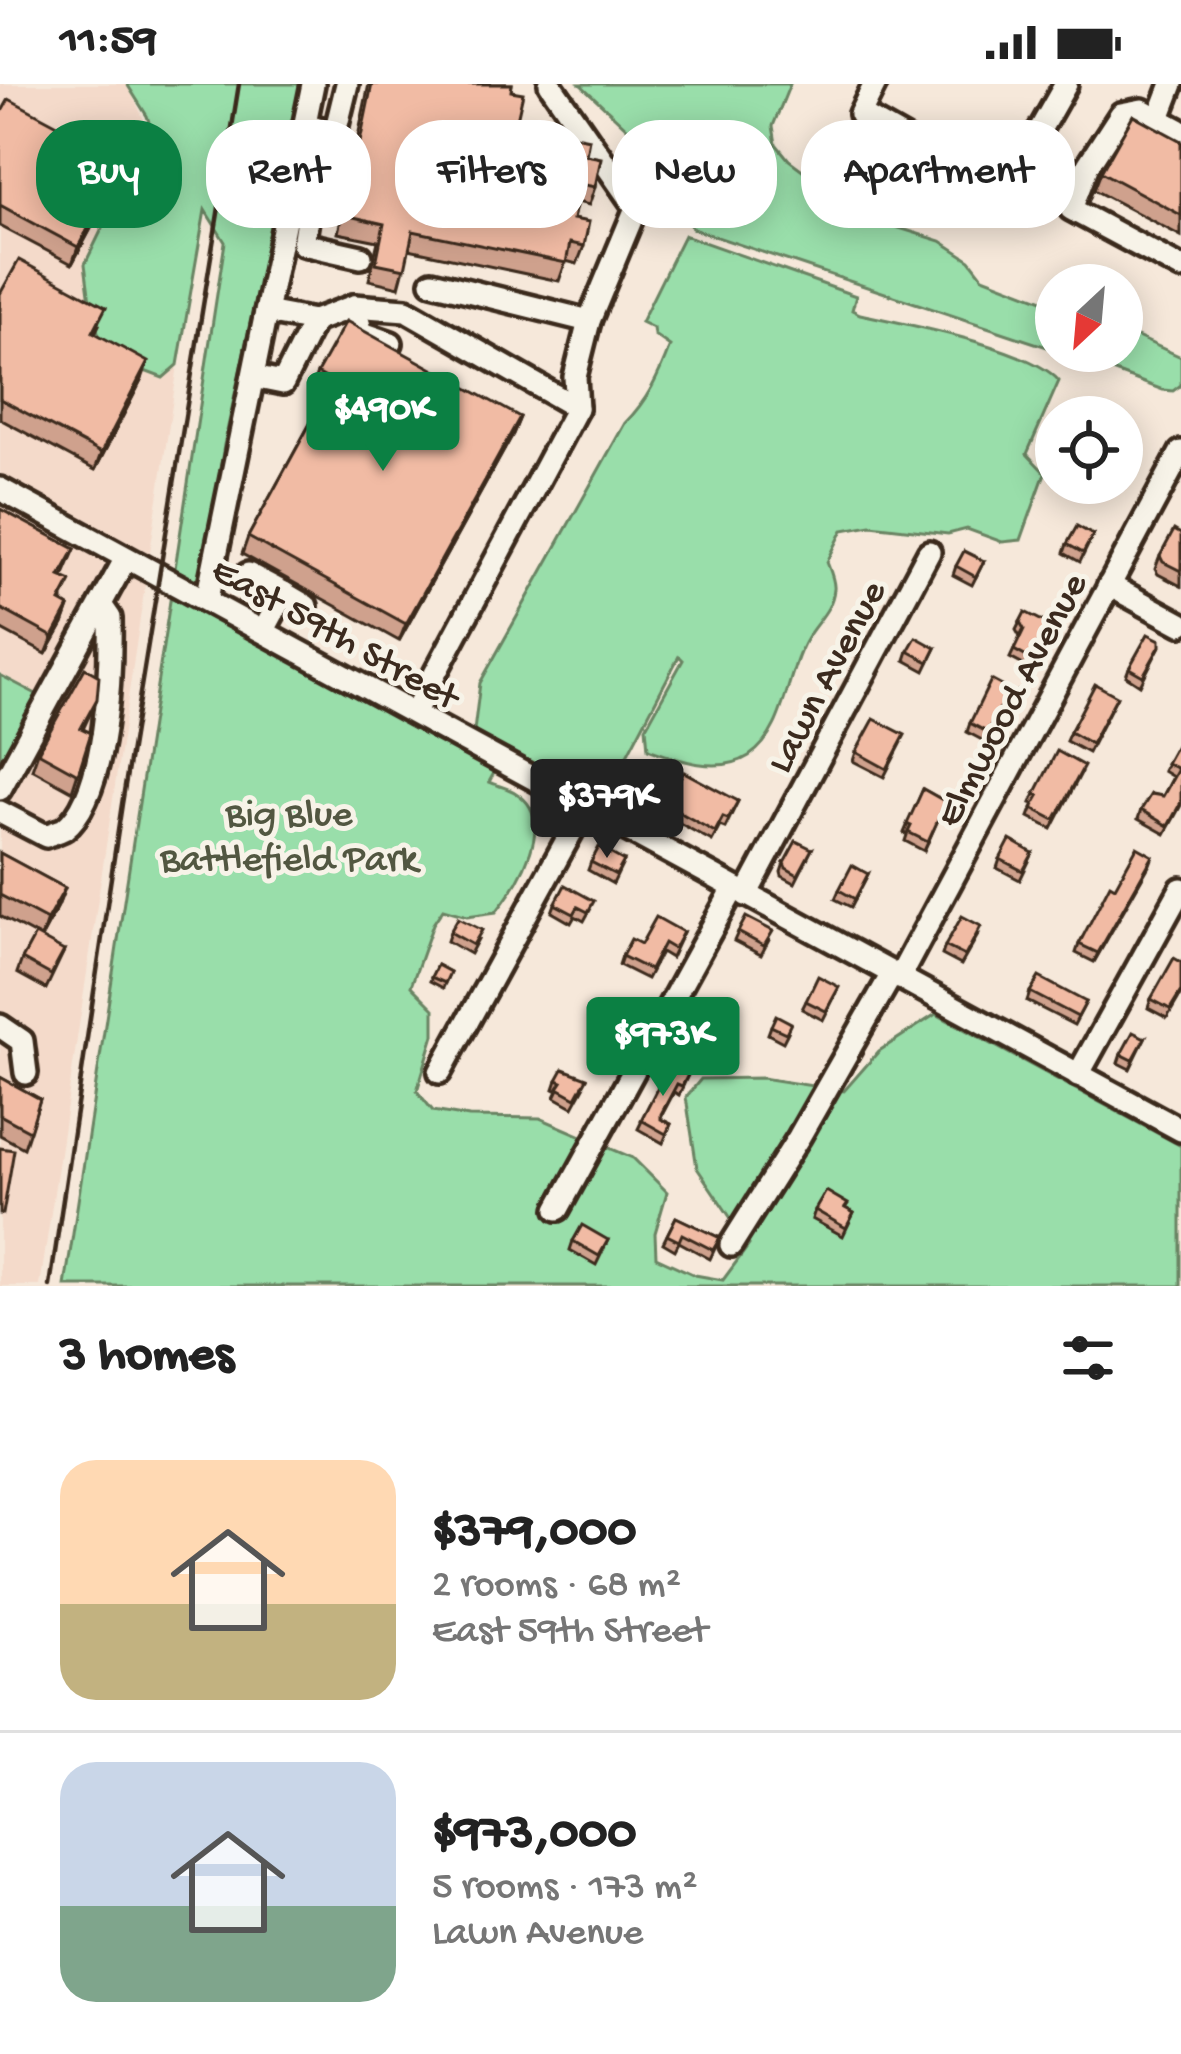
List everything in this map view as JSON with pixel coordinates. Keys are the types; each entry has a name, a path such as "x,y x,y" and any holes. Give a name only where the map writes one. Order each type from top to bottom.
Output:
{"street":[{"path":"306,120 313,84"},
{"path":"338,120 347,84"},
{"path":"414,713 578,408 575,377 589,321 636,208 550,84"},
{"path":"875,84 860,114 1003,195 1066,84"},
{"path":"1159,118 1172,84"},
{"path":"1181,131 1142,110 1120,114 1088,165 1071,208 1181,268"},
{"path":"207,599 283,228"},
{"path":"306,228 303,244 361,257"},
{"path":"432,282 589,321"},
{"path":"266,312 314,320 355,306 406,310 578,408"},
{"path":"355,306 362,333 391,343"},
{"path":"254,377 283,383 314,320"},
{"name":"Elmwood Avenue","path":"731,1245 896,976 1181,452"},
{"name":"East 59th Street","path":"0,489 1181,1130"},
{"name":"Lawn Avenue","path":"558,1209 929,552"},
{"path":"0,789 126,558"},
{"path":"248,574 306,606"},
{"path":"1109,585 1181,624"},
{"path":"264,630 284,593"},
{"path":"0,812 46,836 64,829 80,808 98,755 108,689 110,618 100,605"},
{"path":"440,1072 585,807"},
{"path":"1078,1075 1181,889"},
{"path":"0,1026 22,1041 26,1073"}],"shaded area":[{"path":"0,84 127,84 144,120 36,120 36,228 127,228 163,377 178,365 40,1286 0,1286"}],"green space":[{"path":"127,84 302,84 294,120 206,120 206,212 178,365 163,378 131,366 102,345 85,264 102,228 182,228 182,120 148,120"},
{"path":"580,84 790,84 775,120 618,120"},
{"path":"777,145 801,169 801,228 899,228 941,241 970,260 983,277 1035,297 1035,343 693,229 777,228"},
{"name":"Big Blue Battlefield Park","path":"216,228 271,228 224,445 199,608 470,754 480,735 474,731 480,683 666,357 670,346 641,322 684,235 856,296 852,310 860,314 996,348 1035,364 1035,372 1048,372 1059,381 1052,396 1035,396 1035,436 1027,454 1035,462 1035,501 1021,540 1002,542 967,529 948,534 871,525 843,530 827,562 834,586 830,603 800,652 771,732 749,756 712,765 648,749 646,727 683,660 679,656 603,801 565,810 495,771 489,782 513,791 528,804 534,819 530,852 496,912 467,916 443,909 433,924 411,986 434,1009 434,1035 417,1091 433,1111 469,1117 540,1118 633,1158 667,1192 655,1233 656,1257 695,1275 723,1280 749,1245 697,1168 686,1097 701,1079 762,1078 844,1091 879,1051 936,1014 1181,1146 1181,1286 65,1286 225,242"},
{"path":"1143,340 1181,357 1181,385 1173,391 1115,372 1143,372"},
{"path":"0,675 40,696 0,770"}],"building":[{"path":"372,84 512,84 511,91 523,93 517,120 395,120 395,228 588,228 584,246 570,243 566,263 413,231 405,269 376,263 384,224 371,221 371,120 365,120"},
{"path":"9,99 48,120 36,120 36,224 0,205 0,115"},
{"path":"1133,115 1181,141 1181,215 1101,172"},
{"path":"588,155 601,158 595,187 588,186"},
{"path":"43,228 88,228 78,247"},
{"path":"19,260 106,307 93,332 148,362 101,453 0,399 0,294"},
{"path":"346,321 520,417 406,624 248,537 333,382 317,373"},
{"path":"0,509 75,549 60,576 71,581 60,602 69,607 53,637 0,608"},
{"path":"1077,526 1093,535 1083,553 1067,544"},
{"path":"1174,530 1181,534 1181,571 1160,556"},
{"path":"964,551 984,561 976,577 956,566"},
{"path":"1025,612 1048,624 1037,645 1043,649 1036,662 1014,650 1024,629 1020,622"},
{"path":"1148,634 1160,640 1160,646 1143,676 1129,668"},
{"path":"916,637 936,648 929,662 908,651"},
{"path":"85,668 99,676 97,699 81,728 91,733 78,774 38,752"},
{"path":"991,680 1015,693 1008,705 1003,702 987,732 970,723"},
{"path":"1095,684 1117,696 1091,744 1070,732"},
{"path":"874,719 905,735 887,769 856,752"},
{"path":"1181,736 1181,802 1168,826 1141,810 1151,794 1163,796 1178,769 1166,763"},
{"path":"1057,751 1084,766 1055,820 1032,808"},
{"path":"655,764 680,778 684,772 738,801 728,819 723,817 715,832 641,791"},
{"path":"923,789 946,802 928,842 908,832 911,826 907,824"},
{"path":"1010,840 1033,853 1023,871 1000,859"},
{"path":"796,841 812,849 798,875 784,863"},
{"path":"599,847 624,861 616,875 591,862"},
{"path":"1137,847 1153,856 1098,953 1079,944 1110,884 1115,887"},
{"path":"0,853 65,888 47,920 0,895"},
{"path":"852,865 868,874 855,899 839,890"},
{"path":"565,885 594,901 588,912 578,907 574,914 555,904"},
{"path":"962,916 981,926 965,956 945,946"},
{"path":"656,917 683,932 674,949 664,943 650,970 622,956 631,939 641,944"},
{"path":"746,917 773,931 764,946 738,932"},
{"path":"458,918 482,930 473,945 450,932"},
{"path":"35,935 64,951 51,975 22,959"},
{"path":"1174,958 1181,962 1181,991 1170,1009 1151,999"},
{"path":"437,965 450,972 445,983 431,977"},
{"path":"818,976 839,987 826,1011 806,1001"},
{"path":"1039,977 1086,1002 1078,1017 1030,992"},
{"path":"605,1008 632,1016 614,1053 595,1043 605,1022 599,1019"},
{"path":"776,1015 791,1023 786,1033 771,1026"},
{"path":"1133,1032 1145,1038 1133,1060 1121,1054"},
{"path":"669,1065 688,1075 682,1086 677,1084 661,1114 671,1124 666,1134 641,1120"},
{"path":"563,1069 587,1078 576,1098 558,1088"},
{"path":"0,1077 40,1099 30,1131 0,1115"},
{"path":"0,1148 14,1150 3,1214 0,1214"},
{"path":"826,1191 854,1213 846,1228 815,1210"},
{"path":"676,1217 720,1238 713,1250 682,1234 679,1241 667,1235"},
{"path":"582,1225 608,1240 599,1256 573,1241"}],"railway":[{"path":"50,1286 122,804 239,84"}]}
